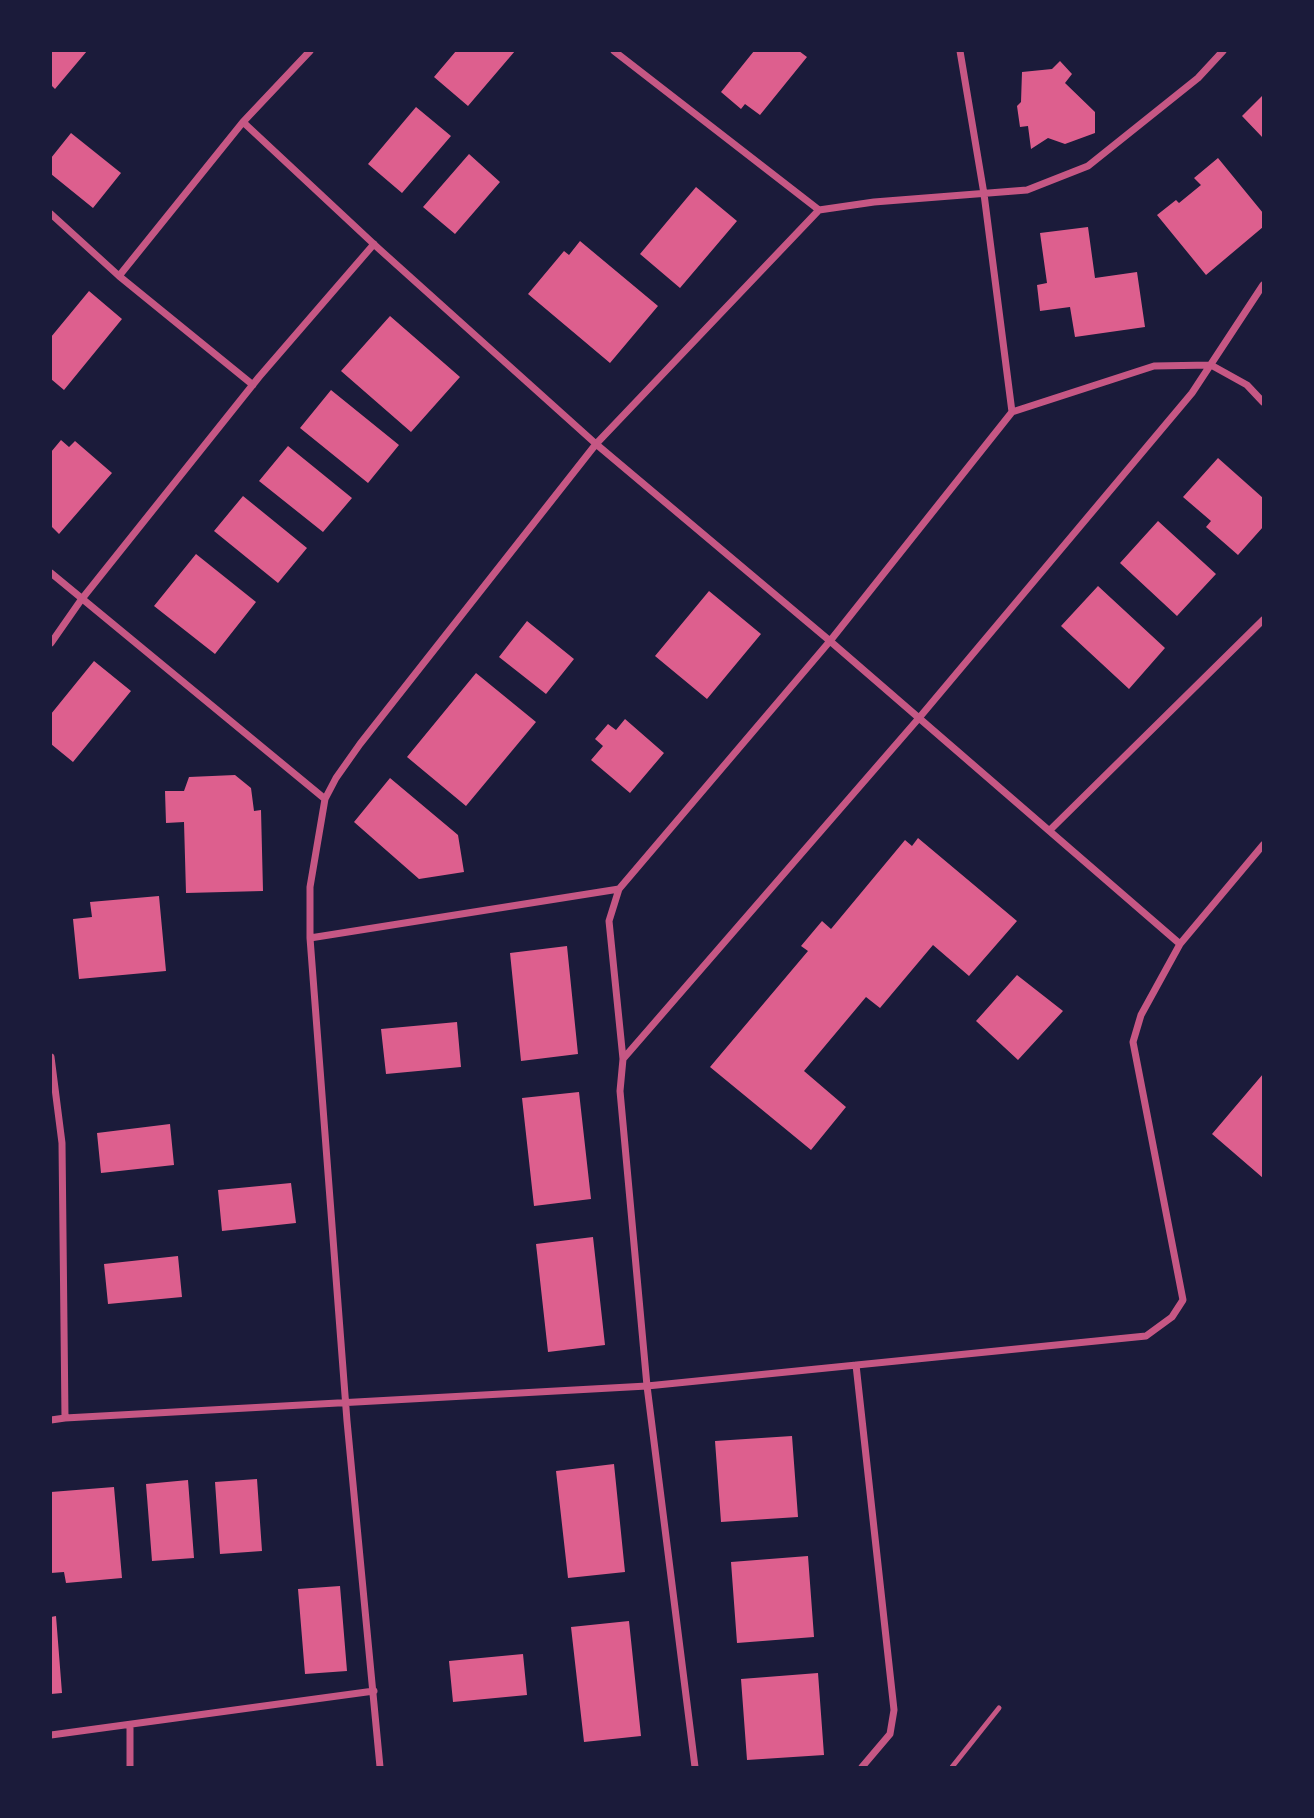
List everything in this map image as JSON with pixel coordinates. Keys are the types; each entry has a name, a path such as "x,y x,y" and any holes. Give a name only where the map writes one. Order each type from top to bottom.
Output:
{"street":[{"path":"119,276 243,122 310,51"},
{"path":"614,51 819,210"},
{"path":"960,51 984,194 1012,412"},
{"path":"380,1767 345,1402 310,938 310,887 325,799 360,744 596,444 819,210 874,202 1027,190 1088,166 1198,78 1223,51"},
{"path":"243,122 596,444 830,641 1180,944"},
{"path":"51,214 119,276 253,385"},
{"path":"51,643 81,600 253,385 374,244"},
{"path":"623,1059 919,718 1192,393 1263,285"},
{"path":"695,1767 647,1386 620,1091 623,1059 609,921 620,889 830,641 1012,412 1154,366 1211,365 1247,386 1263,402"},
{"path":"51,573 325,799"},
{"path":"1049,830 1263,620"},
{"path":"51,1420 647,1386 1146,1336 1172,1317 1182,1300 1133,1042 1141,1015 1180,944 1263,845"},
{"path":"310,938 620,889"},
{"path":"51,1057 62,1143 65,1418"},
{"path":"51,1144 62,1143"},
{"path":"856,1365 894,1710 890,1734 862,1767"},
{"path":"51,1735 374,1691"},
{"path":"130,1725 130,1767"}],"lane":[{"path":"952,1767 999,1708"}],"building":[{"path":"51,51 87,51 55,89 51,85"},
{"path":"456,51 515,51 468,106 434,77"},
{"path":"754,51 799,51 807,57 760,115 745,104 741,109 721,92"},
{"path":"1060,61 1072,74 1065,83 1095,112 1095,133 1065,144 1048,138 1031,149 1028,126 1020,127 1017,106 1021,102 1022,72 1052,69"},
{"path":"1263,95 1263,138 1242,116"},
{"path":"416,107 451,136 402,193 368,164"},
{"path":"71,133 121,173 93,208 51,174 51,158"},
{"path":"469,154 500,182 455,234 423,207"},
{"path":"1218,158 1263,213 1263,227 1206,275 1157,215 1176,200 1179,203 1201,185 1194,178"},
{"path":"696,187 737,221 680,288 640,254"},
{"path":"1088,227 1095,278 1137,272 1145,327 1075,337 1070,307 1040,311 1037,285 1047,283 1040,233"},
{"path":"580,241 658,306 610,363 528,294 564,251 569,255"},
{"path":"89,291 122,319 64,390 51,379 51,337"},
{"path":"390,316 460,377 411,432 341,371"},
{"path":"331,390 399,445 368,483 300,428"},
{"path":"61,440 69,447 75,441 112,473 59,534 51,526 51,452"},
{"path":"288,446 352,498 323,532 259,481"},
{"path":"1218,458 1263,498 1263,527 1238,555 1206,527 1211,521 1183,497"},
{"path":"243,496 307,548 278,583 214,531"},
{"path":"1158,521 1216,574 1177,616 1120,563"},
{"path":"196,554 256,602 215,654 154,606"},
{"path":"1098,586 1165,648 1129,689 1061,626"},
{"path":"709,591 761,634 707,699 655,656"},
{"path":"527,621 574,659 546,694 499,657"},
{"path":"94,661 131,691 73,762 51,744 51,714"},
{"path":"476,673 536,722 466,806 407,757"},
{"path":"625,719 664,753 630,793 591,760 603,746 595,739 608,724 616,730"},
{"path":"235,775 251,788 254,811 261,810 263,891 186,893 184,822 166,823 165,791 184,791 189,777"},
{"path":"390,778 458,835 464,872 419,879 354,822"},
{"path":"918,838 1017,921 969,976 933,945 880,1008 866,997 804,1071 846,1107 811,1150 710,1067 808,951 801,946 822,921 831,929 905,840 912,846"},
{"path":"159,896 166,971 79,979 73,919 92,917 90,902"},
{"path":"567,946 578,1054 521,1061 510,953"},
{"path":"1017,975 1063,1011 1018,1060 976,1021"},
{"path":"457,1022 461,1067 386,1074 381,1029"},
{"path":"1263,1074 1263,1178 1212,1134"},
{"path":"579,1092 591,1199 534,1206 522,1098"},
{"path":"170,1124 174,1165 101,1173 97,1133"},
{"path":"291,1183 296,1223 222,1231 218,1190"},
{"path":"593,1237 605,1345 548,1352 536,1244"},
{"path":"178,1256 182,1297 108,1304 104,1264"},
{"path":"792,1436 798,1517 721,1522 715,1441"},
{"path":"614,1464 625,1572 568,1578 556,1471"},
{"path":"257,1479 262,1551 220,1554 215,1482"},
{"path":"188,1480 194,1558 152,1561 146,1484"},
{"path":"114,1487 122,1578 66,1583 64,1572 51,1573 51,1492"},
{"path":"808,1556 814,1637 737,1643 731,1562"},
{"path":"340,1586 347,1671 305,1674 298,1589"},
{"path":"56,1616 62,1693 51,1694 51,1617"},
{"path":"629,1621 641,1736 584,1742 571,1627"},
{"path":"523,1654 527,1695 453,1702 449,1661"},
{"path":"818,1673 824,1755 747,1760 741,1679"}]}
